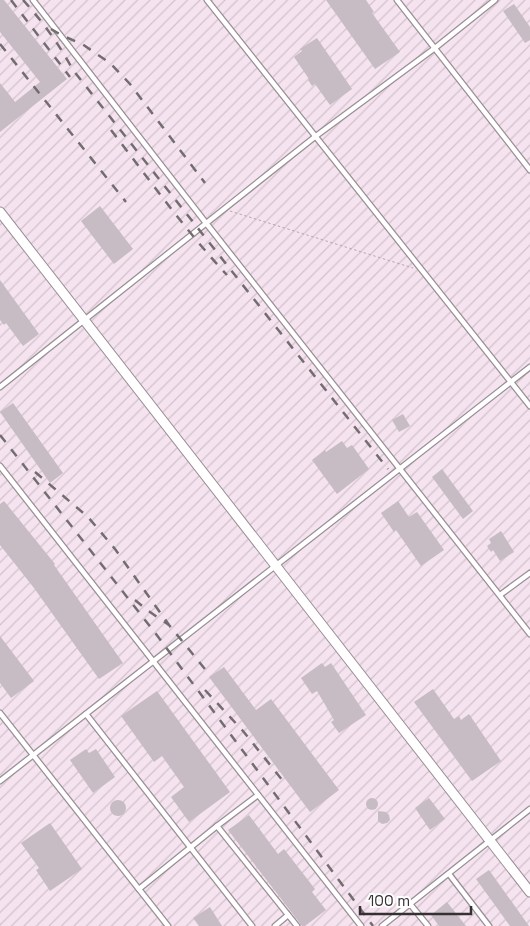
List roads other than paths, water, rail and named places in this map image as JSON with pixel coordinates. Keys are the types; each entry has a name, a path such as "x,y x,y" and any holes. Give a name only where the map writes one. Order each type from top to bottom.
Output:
{"street":[{"path":"0,212 530,892"}],"lane":[{"path":"33,0 530,634"},
{"path":"207,0 530,406"},
{"path":"397,0 530,170"},
{"path":"0,387 316,136 435,48 495,0"},
{"path":"0,781 530,367"},
{"path":"0,466 361,926"},
{"path":"500,596 530,573"},
{"path":"0,713 168,926"},
{"path":"86,714 252,926"},
{"path":"138,889 258,795"},
{"path":"382,926 530,809"},
{"path":"217,826 296,926"},
{"path":"449,874 489,926"},
{"path":"410,904 428,926"},
{"path":"275,926 288,915"}],"railway":[{"path":"11,0 70,77"},
{"path":"23,0 50,34 73,70 388,469"},
{"path":"51,29 82,44 110,63 130,84 205,183"},
{"path":"0,44 126,202"},
{"path":"111,130 182,222 227,275"},
{"path":"0,435 156,634 373,926"},
{"path":"35,472 88,517 115,549 169,625"},
{"path":"135,600 169,625 209,674"},
{"path":"205,690 243,731 283,781"}]}
